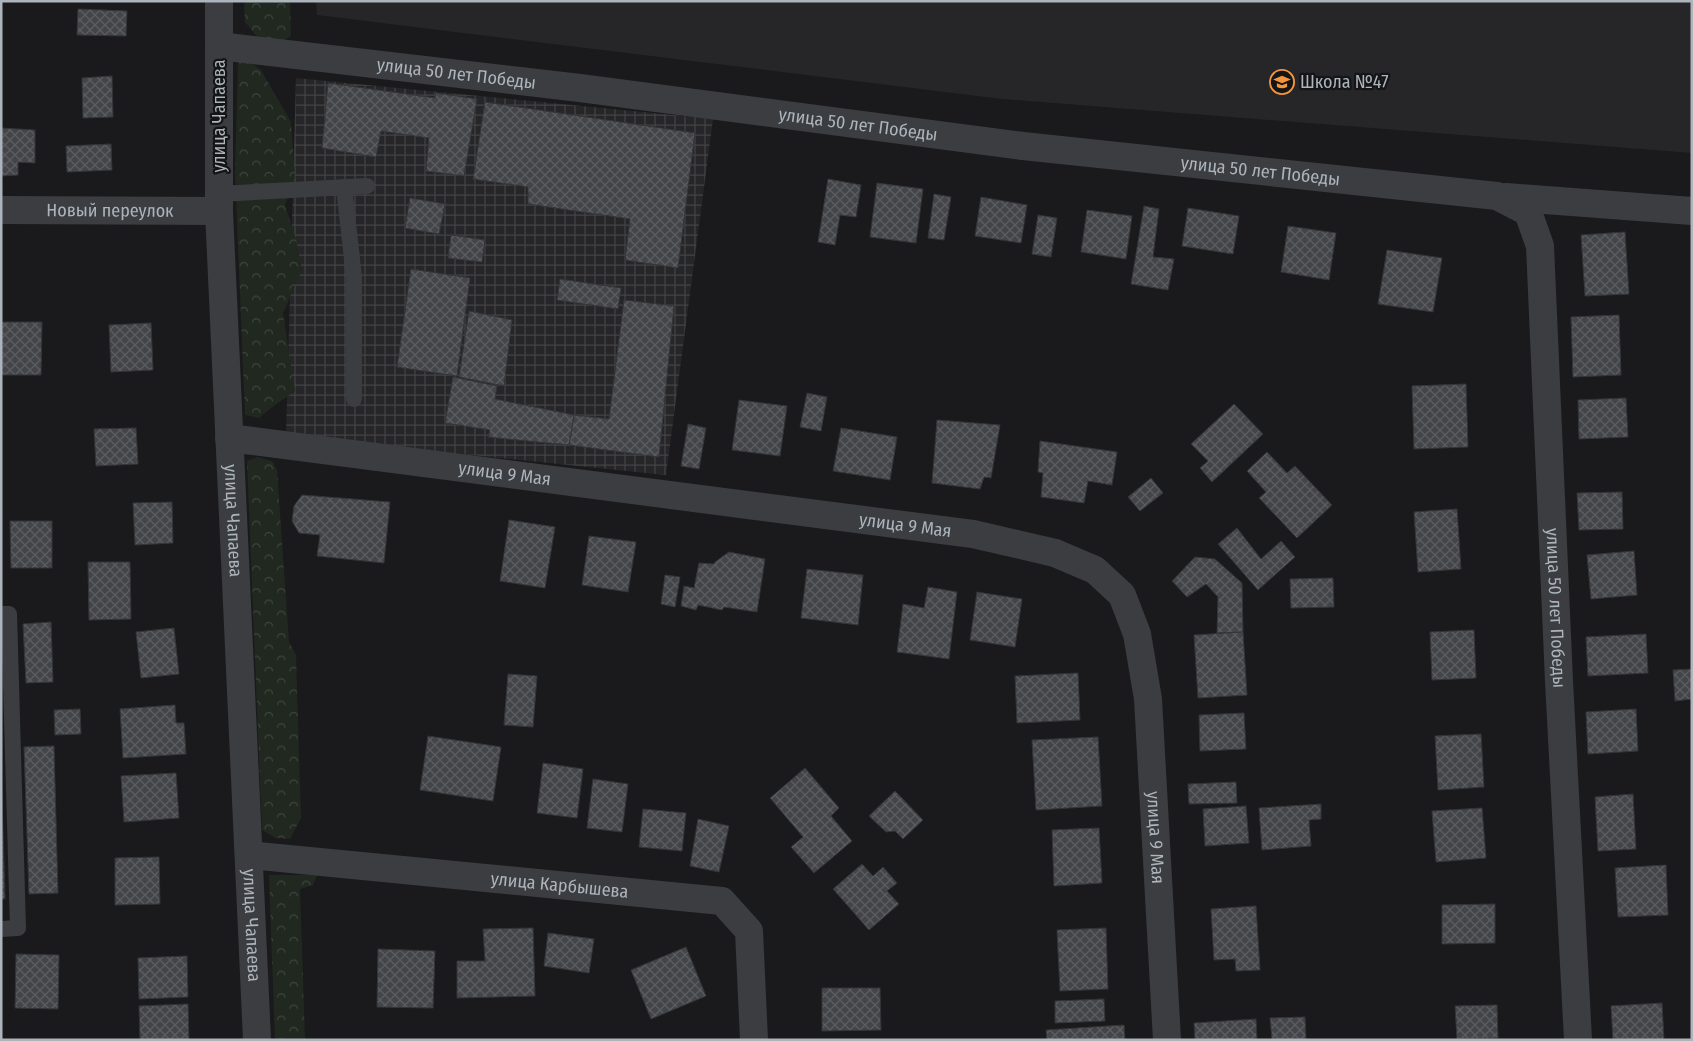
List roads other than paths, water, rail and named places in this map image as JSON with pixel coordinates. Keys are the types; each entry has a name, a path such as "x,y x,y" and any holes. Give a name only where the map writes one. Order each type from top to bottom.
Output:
{"street":[{"name":"улица Чапаева","path":"220,1 219,203 257,1040"},
{"name":"улица 50 лет Победы","path":"220,46 580,88 1023,146 1497,196 1692,211"},
{"name":"улица 50 лет Победы","path":"1497,196 1528,212 1540,246 1578,1040"},
{"name":"Новый переулок","path":"1,210 219,203"},
{"name":"улица 9 Мая","path":"229,438 973,534 1054,552 1095,570 1122,595 1137,634 1148,699 1167,1040"},
{"name":"улица Карбышева","path":"249,855 722,901 749,931 754,1040"}],"lane":[{"path":"219,203 344,187 367,186"},
{"path":"344,187 354,277 354,399"},
{"path":"1,614 9,614 18,928 1,929"}],"place":[{"name":"Школа №47","path":"1282,82"}]}
